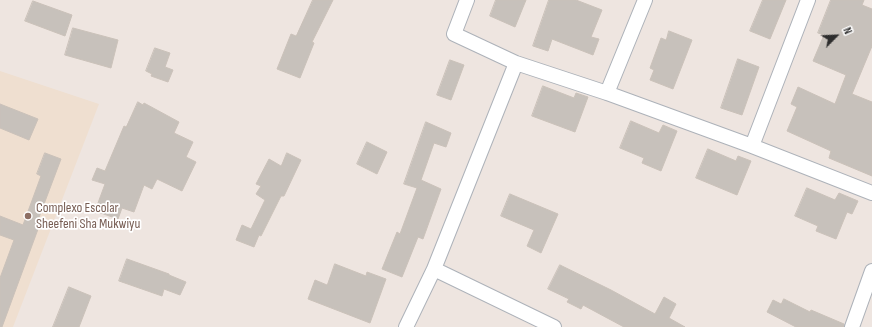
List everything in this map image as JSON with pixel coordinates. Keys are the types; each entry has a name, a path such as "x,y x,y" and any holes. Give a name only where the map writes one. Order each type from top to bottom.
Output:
{"street":[{"path":"467,0 454,34 516,63 608,94 752,146 872,193"},
{"path":"608,94 645,0"},
{"path":"752,146 808,0"},
{"path":"406,327 434,269 516,63"},
{"path":"434,269 554,327"},
{"path":"852,327 872,271"}],"shaded area":[{"name":"Complexo Escolar Sheefeni Sha Mukwiyu","path":"0,71 99,104 13,327 0,327"}],"building":[{"path":"313,0 333,0 312,42 314,43 300,78 277,69 291,34 296,36"},
{"path":"496,0 526,0 515,27 490,16"},
{"path":"549,0 576,0 602,10 591,37 599,39 593,55 552,39 548,51 533,46"},
{"path":"763,0 786,0 770,39 750,31"},
{"path":"831,0 864,0 862,5 872,9 872,46 852,94 872,102 872,176 829,158 831,151 787,131 797,107 791,104 798,87 835,104 846,75 813,61 824,35 818,33"},
{"path":"33,1 72,15 65,36 25,21"},
{"path":"73,28 118,40 111,68 65,55"},
{"path":"669,31 692,40 673,89 650,80 654,70 650,68 661,38 666,40"},
{"path":"155,48 170,53 165,67 173,70 168,82 151,76 152,74 146,71"},
{"path":"738,59 759,67 742,115 721,108"},
{"path":"450,60 464,65 451,100 437,95"},
{"path":"543,86 574,98 576,93 588,97 575,132 532,116"},
{"path":"138,102 143,105 144,103 179,122 174,133 193,142 186,157 196,162 182,191 157,179 152,189 144,185 134,212 122,208 118,219 95,211 105,184 92,180 97,168 105,171 124,126 126,127"},
{"path":"0,104 38,119 29,140 0,128"},
{"path":"631,121 659,133 663,125 677,131 661,171 642,163 644,158 620,148"},
{"path":"426,122 451,133 446,147 434,143 421,180 441,189 423,239 418,237 402,277 382,269 397,232 400,234 417,188 404,184"},
{"path":"367,142 387,152 377,174 357,164"},
{"path":"708,149 736,161 738,156 751,161 737,195 696,178"},
{"path":"45,153 61,159 38,220 41,221 2,327 0,327 0,278 14,240 0,235 0,216 23,225 41,176 37,174"},
{"path":"287,153 301,160 284,196 281,196 261,236 259,235 254,247 236,240 242,225 251,229 265,200 256,194 261,186 256,184 269,159 281,166"},
{"path":"807,188 835,200 839,193 858,201 852,214 847,212 836,239 816,231 818,226 795,216"},
{"path":"510,194 558,214 541,253 527,246 534,230 501,216"},
{"path":"127,259 169,274 186,282 180,295 164,289 162,296 119,281"},
{"path":"335,264 366,276 367,272 386,279 370,323 308,299 315,280 327,285"},
{"path":"560,265 655,314 664,297 676,304 669,318 685,327 624,327 583,305 581,309 567,302 569,299 548,289"},
{"path":"69,287 91,296 79,327 53,327"},
{"path":"784,299 810,312 811,310 844,324 844,327 796,327 767,312 773,300 781,304"}],"place":[{"name":"Complexo Escolar Sheefeni Sha Mukwiyu","path":"28,216"}]}
